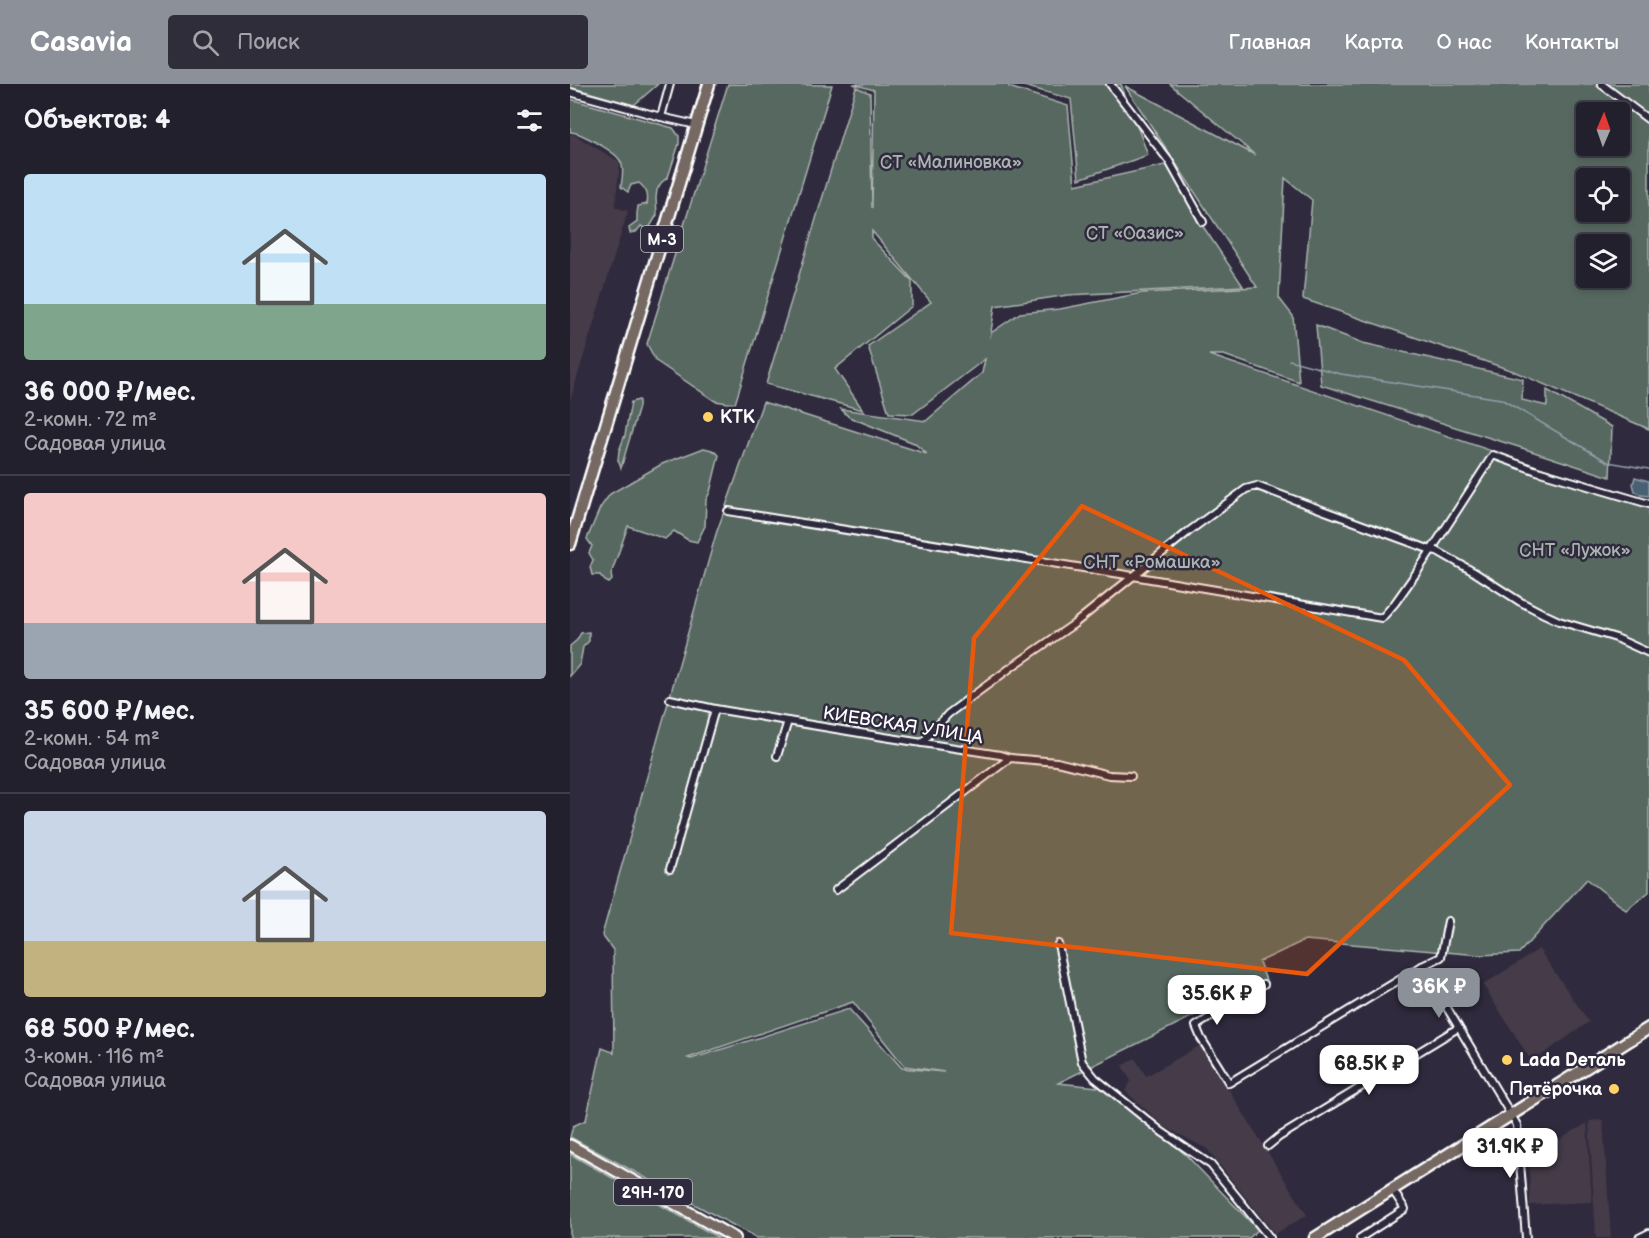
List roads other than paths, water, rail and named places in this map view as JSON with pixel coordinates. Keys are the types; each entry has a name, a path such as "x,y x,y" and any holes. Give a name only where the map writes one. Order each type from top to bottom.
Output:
{"highway":[{"name":"М-3","path":"570,544 709,84"},
{"path":"1315,1238 1649,1028"}],"main road":[{"name":"29Н-170","path":"570,1145 735,1238"}],"street":[{"path":"662,117 670,84"},
{"path":"1110,84 1169,161 1203,222"},
{"path":"1601,84 1649,120"},
{"path":"570,92 696,125"},
{"path":"728,511 1382,618 1395,603 1493,455 1537,471 1649,504"},
{"path":"922,743 948,714 1074,624 1246,489 1257,486 1437,551 1519,601 1558,621 1616,638 1649,653"},
{"name":"КИЕВСКАЯ УЛИЦА","path":"670,699 715,709 1010,758 1057,762 1109,775 1131,776"},
{"path":"670,869 715,709"},
{"path":"777,756 788,721"},
{"path":"836,890 1010,758"},
{"path":"1264,984 1196,1026 1228,1083 1422,966 1442,957 1448,921"},
{"path":"1058,944 1082,1062 1095,1078 1154,1125 1210,1165 1270,1238"},
{"path":"1422,966 1518,1125 1526,1238"},
{"path":"1268,1146 1279,1137 1458,1028"},
{"path":"1360,1238 1405,1209 1392,1189"},
{"path":"1639,1238 1649,1233"}],"water":[{"path":"1635,477 1649,481 1649,496 1635,491 1633,484"}],"waterway":[{"path":"1289,360 1341,374 1501,399 1608,462 1649,469"}],"place":[{"name":"КТК","path":"708,417"},
{"name":"Lada Dеталь","path":"1507,1060"},
{"name":"Пятёрочка","path":"1614,1089"}],"park label":[{"name":"СТ «Малиновка»","path":"951,162"},
{"name":"СТ «Оазис»","path":"1135,233"},
{"name":"СНТ «Лужок»","path":"1575,550"},
{"name":"СНТ «Ромашка»","path":"1152,562"}]}
